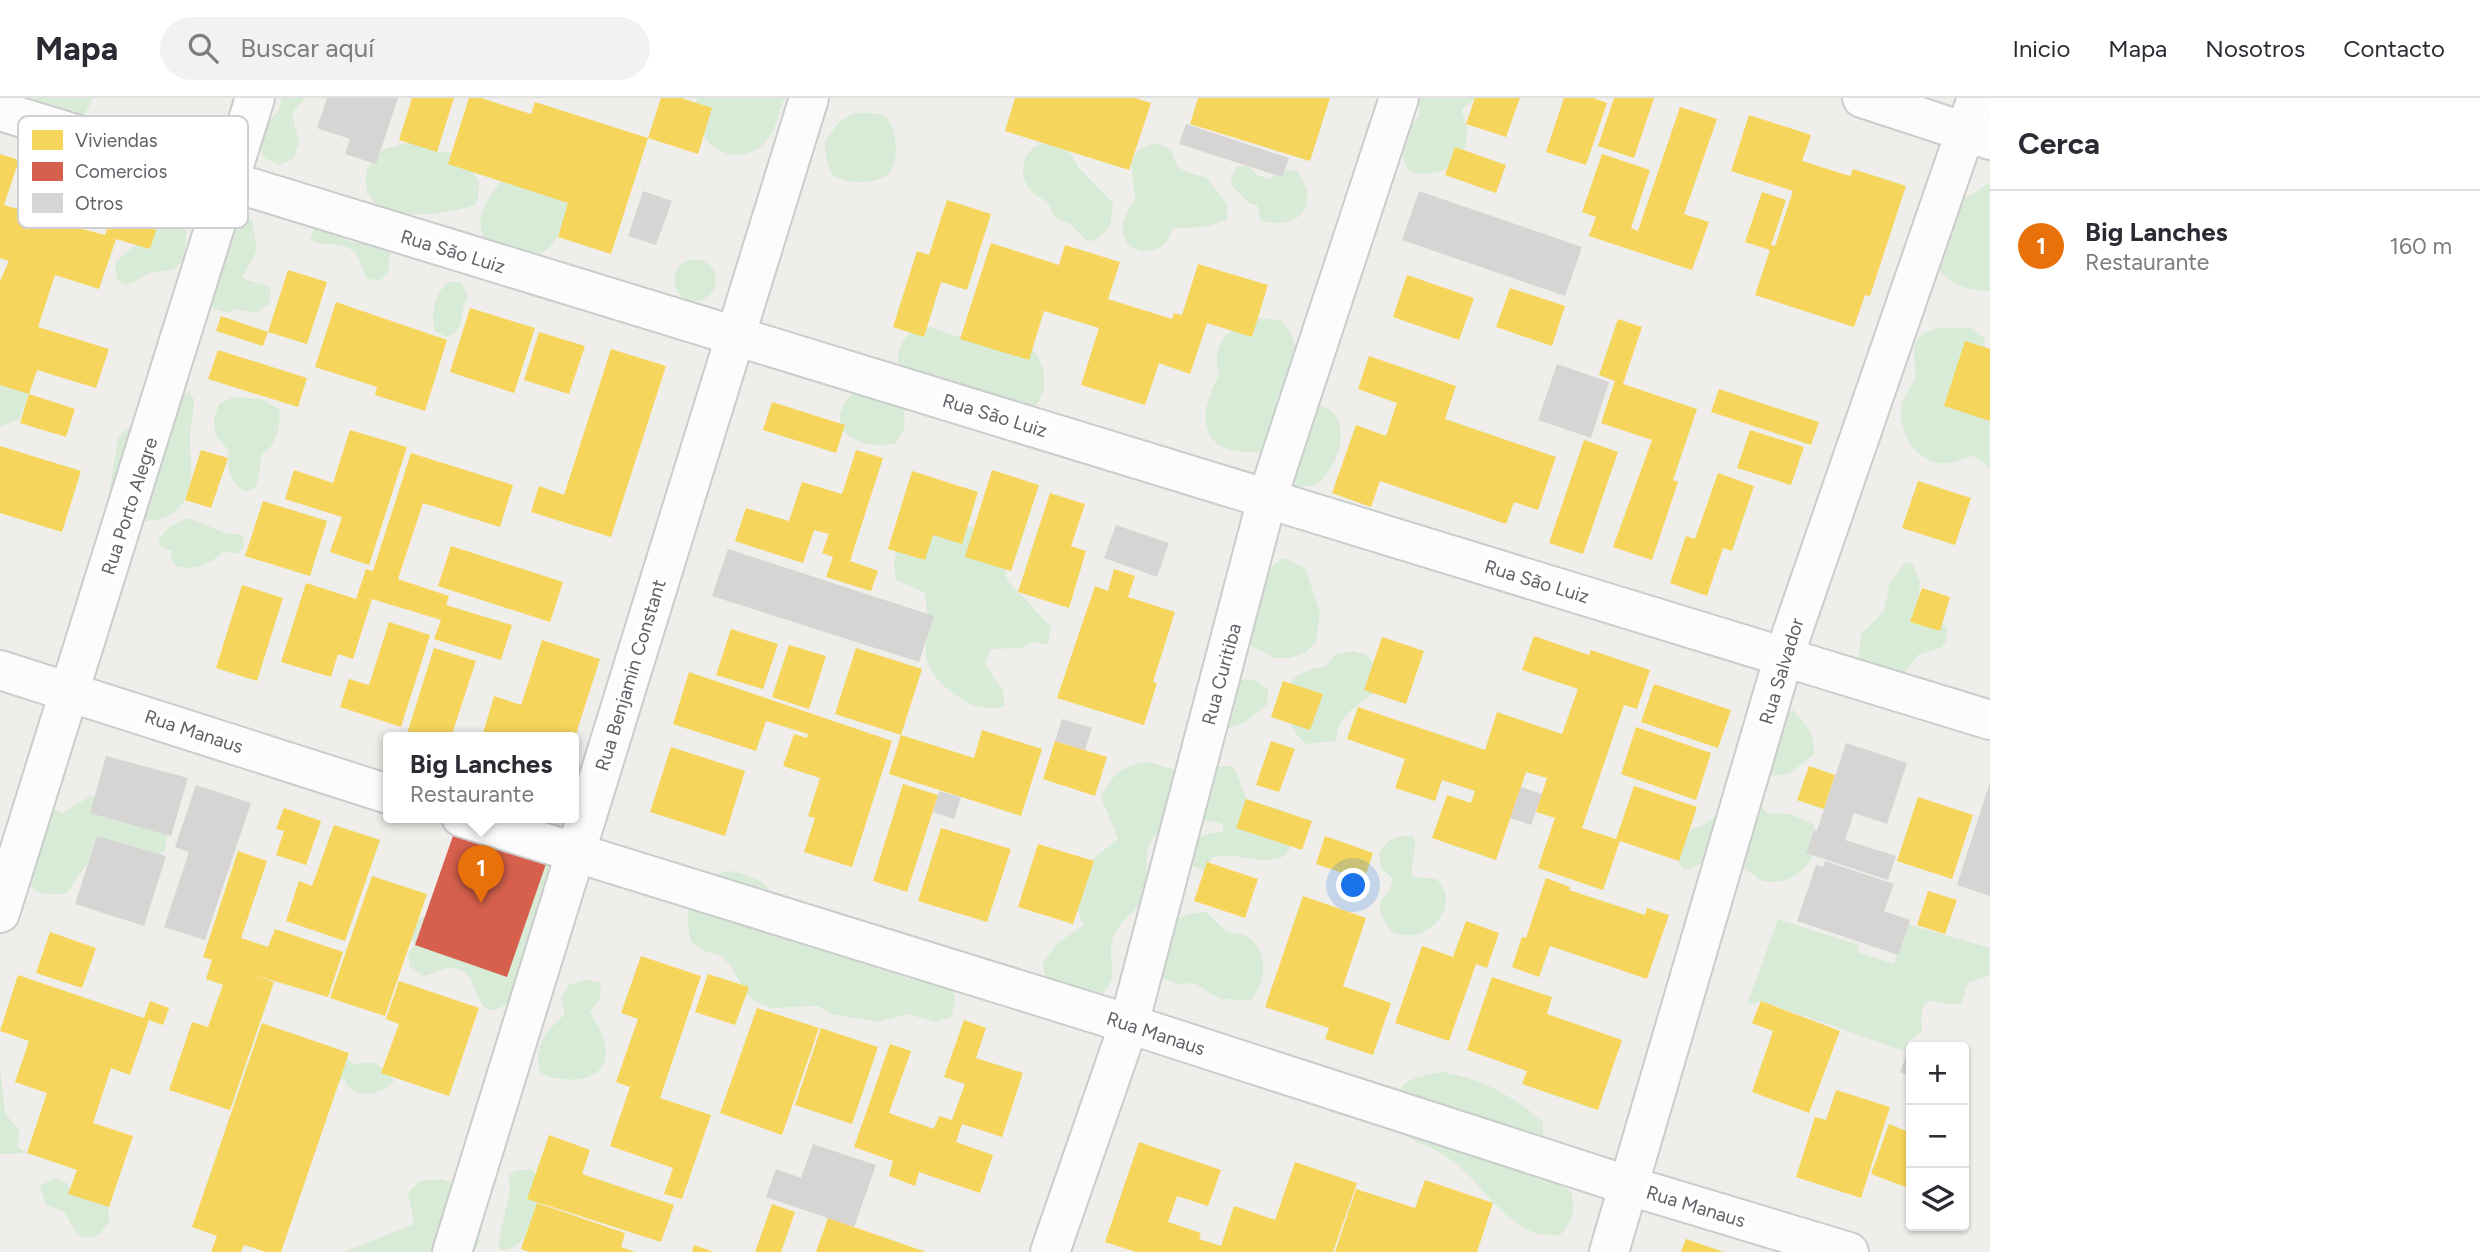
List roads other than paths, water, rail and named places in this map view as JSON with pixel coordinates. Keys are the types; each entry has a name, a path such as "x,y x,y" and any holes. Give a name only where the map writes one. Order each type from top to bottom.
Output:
{"street":[{"name":"Rua Porto Alegre","path":"248,122 255,98"},
{"name":"Rua Benjamin Constant","path":"452,1252 809,98"},
{"name":"Rua Curitiba","path":"1050,1252 1129,1024 1267,499 1399,98"},
{"path":"1862,98 1978,123"},
{"name":"Rua São Luiz","path":"0,111 18,117"},
{"name":"Rua Salvador","path":"1609,1252 1784,656 1978,123"},
{"name":"Rua São Luiz","path":"248,189 736,335 1990,720"},
{"name":"Rua Porto Alegre","path":"0,913 216,228"},
{"name":"Rua Manaus","path":"0,670 383,792"},
{"name":"Rua Manaus","path":"479,823 1129,1024 1630,1186 1849,1252"}],"place":[{"name":"Big Lanches","path":"481,903"}]}
